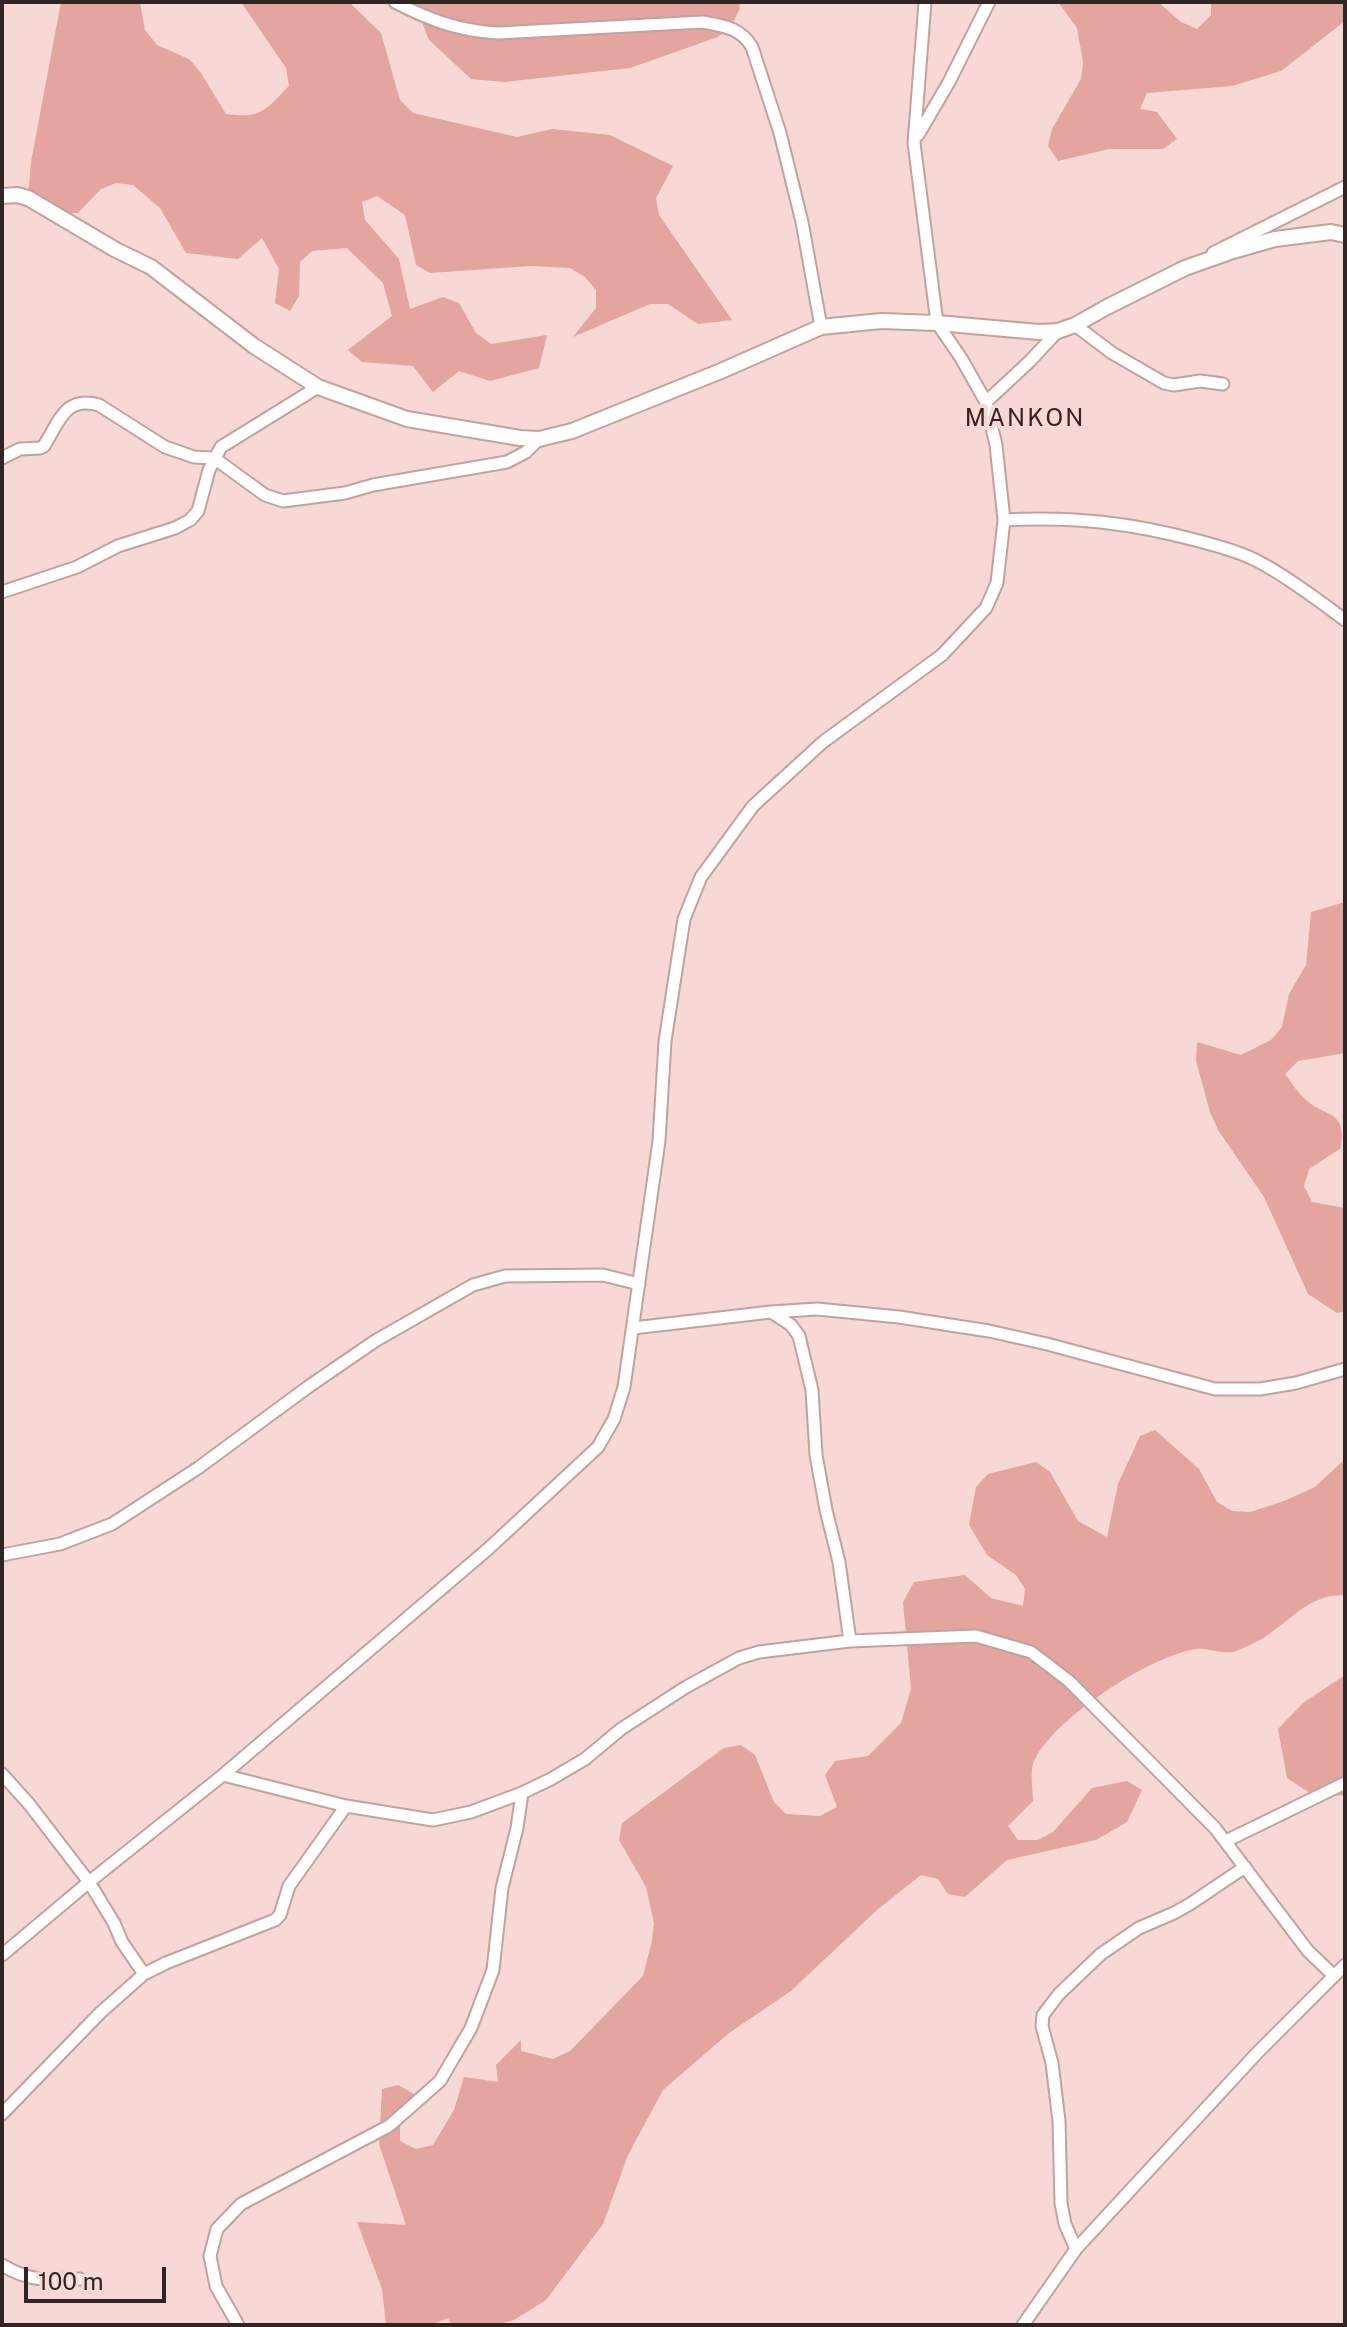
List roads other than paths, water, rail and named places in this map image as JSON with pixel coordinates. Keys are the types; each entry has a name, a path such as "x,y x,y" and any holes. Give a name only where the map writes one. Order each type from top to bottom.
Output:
{"street":[{"path":"395,2 419,15 468,31 498,33 703,22 731,27 747,38 780,133 802,222 821,327"},
{"path":"2,1955 223,1775 488,1549 598,1447 614,1419 624,1387 633,1328 659,1141 665,1041 684,919 701,877 753,806 823,742 942,655 986,608 997,583 1004,520 996,445 986,402 937,323 914,143 925,2"},
{"path":"914,143 989,2"},
{"path":"2,196 28,198 151,267 254,346 318,387 407,419 539,439 572,431 821,327 881,321 1058,331 1345,187"},
{"path":"1185,268 1275,239 1331,232 1345,235"},
{"path":"1075,325 1112,353 1164,383 1174,385 1200,381 1223,384"},
{"path":"986,402 1058,331"},
{"path":"2,592 77,567 118,546 175,528 190,520 198,511 214,458 221,447 318,387"},
{"path":"2,458 20,449 44,446 67,409 76,402 87,401 99,405 165,447 194,457 214,458 265,495 283,501 345,493 373,485 507,462 526,452 539,439"},
{"path":"1004,520 1045,518 1100,521 1153,528 1222,547 1261,562 1345,620"},
{"path":"2,1555 60,1544 112,1524 198,1468 367,1346 473,1285 505,1276 603,1275 639,1284"},
{"path":"633,1328 817,1309 899,1317 989,1331 1215,1389 1260,1389 1296,1383 1345,1369"},
{"path":"771,1312 791,1325 799,1336 812,1390 816,1455 839,1562 850,1641"},
{"path":"223,1775 346,1806 433,1820 471,1812 522,1793 585,1759 621,1729 686,1687 739,1658 759,1652 850,1641 976,1636 1031,1652 1069,1681 1226,1841 1308,1951 1333,1975"},
{"path":"2,1774 89,1882 122,1942 144,1974"},
{"path":"1226,1841 1345,1783"},
{"path":"238,2325 216,2286 210,2256 217,2229 241,2204 389,2126 440,2081 471,2028 493,1970 502,1888 522,1793"},
{"path":"2,2114 100,2013 144,1974 275,1920 280,1915 289,1886 346,1806"},
{"path":"1076,2249 1065,2224 1061,2203 1059,2121 1052,2063 1042,2026 1043,2015 1059,1994 1101,1954 1139,1928 1182,1909 1245,1867"},
{"path":"1023,2325 1076,2249 1258,2052 1345,1965"},
{"path":"2,2265 21,2276 80,2279"}],"district":[{"name":"MANKON","path":"1025,419"}]}
